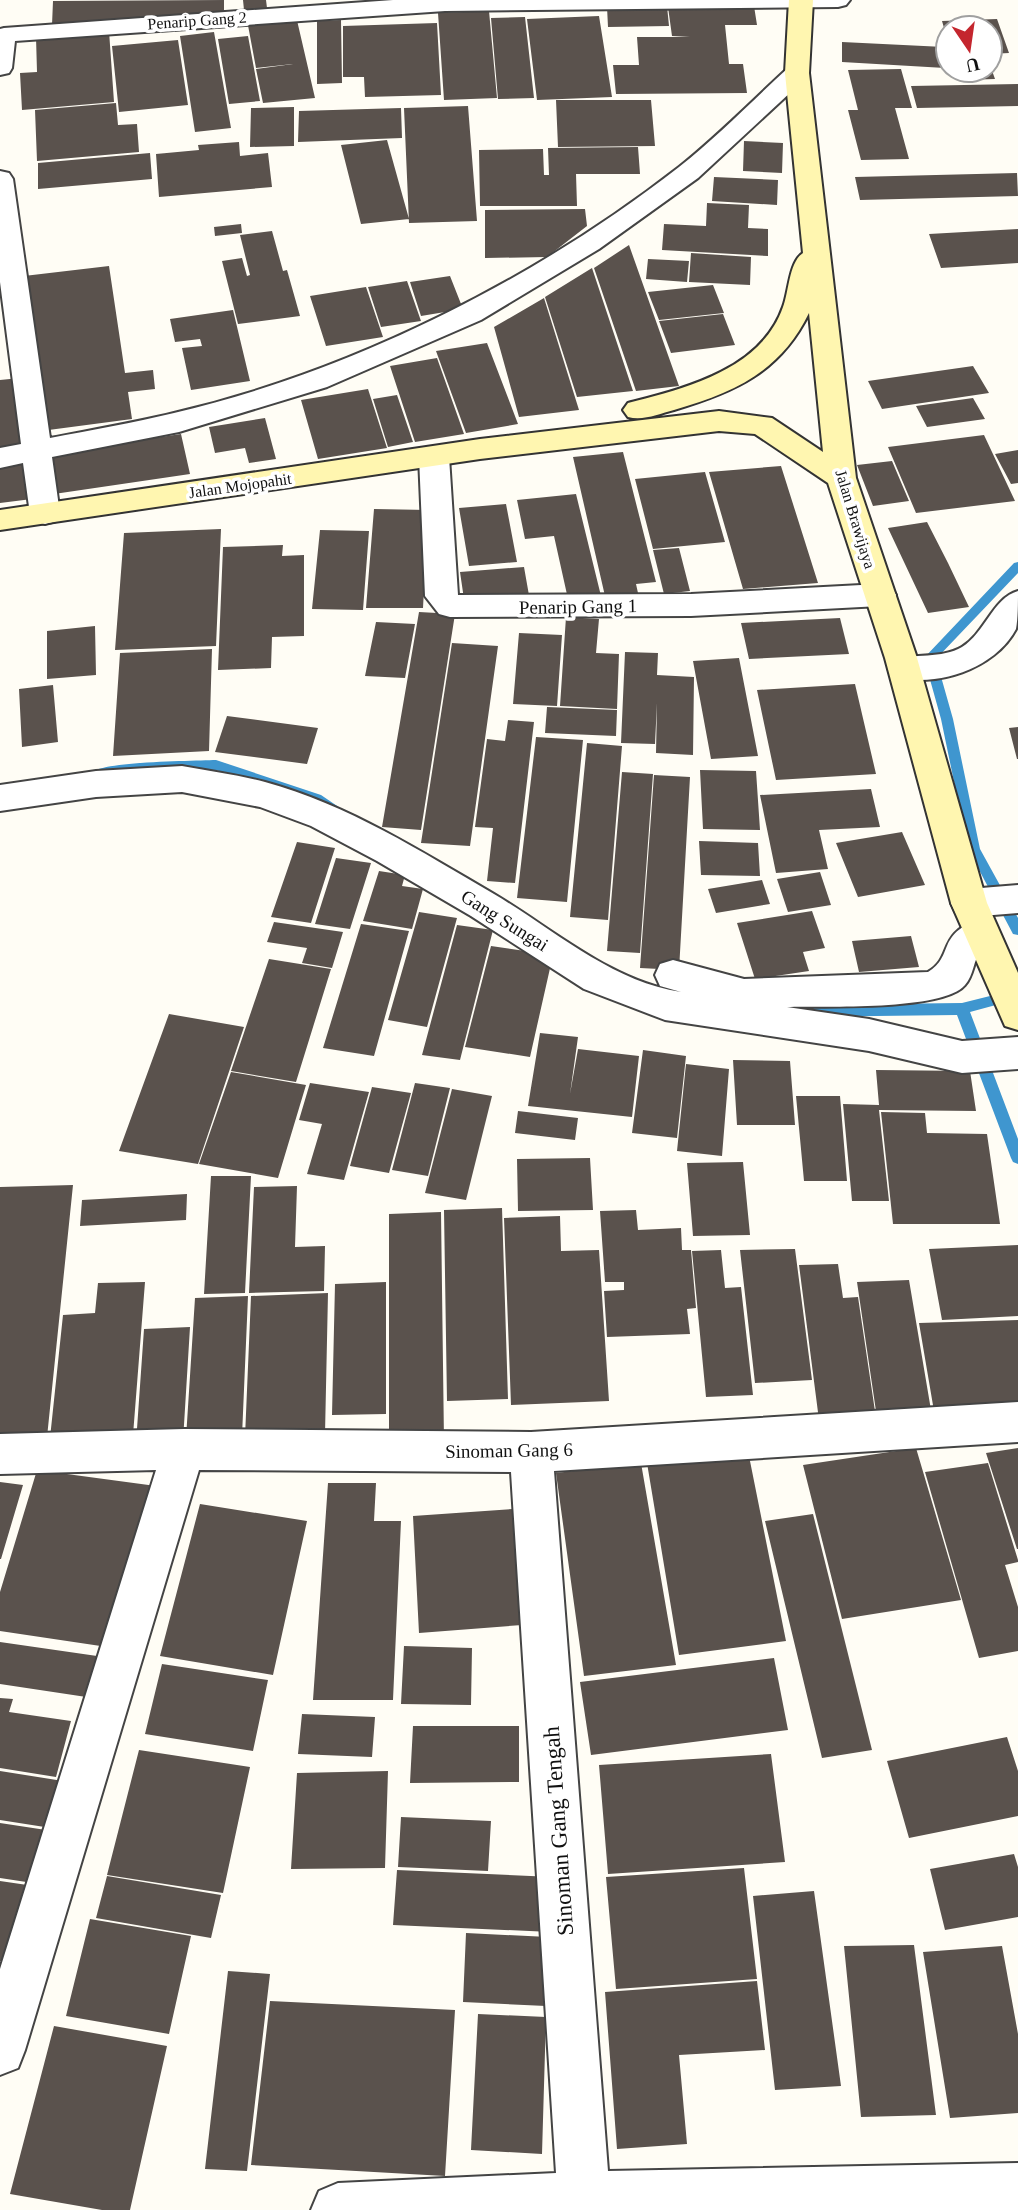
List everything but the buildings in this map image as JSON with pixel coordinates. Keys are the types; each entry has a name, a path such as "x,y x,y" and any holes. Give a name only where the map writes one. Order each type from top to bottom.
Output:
{"main road":[{"name":"Jalan Brawijaya","path":"802,1 797,73 841,478 880,595 929,666 989,919 1018,1015"},
{"name":"Jalan Mojopahit","path":"0,520 434,469 480,449 670,402 709,389 746,370 776,345 795,313 815,238"},
{"name":"Jalan Mojopahit","path":"480,449 719,421 762,425 841,478"}],"street":[{"path":"802,1 838,0"},
{"name":"Penarip Gang 2","path":"0,68 4,35 445,4 802,1"},
{"path":"0,458 38,453 179,422 317,380 471,314 589,243 690,172 797,73"},
{"path":"0,179 45,514"},
{"name":"Penarip Gang 1","path":"434,469 440,596 450,606 691,605 880,595"},
{"path":"929,666 971,659 985,649 1018,602"},
{"path":"985,649 1018,644"},
{"name":"Gang Sungai","path":"0,799 96,784 182,779 264,795 323,817 390,851 484,906 597,978 665,1005 991,1055"},
{"path":"673,975 744,994 930,987 945,983 954,975 963,944 989,919"},
{"name":"Sinoman Gang 6","path":"0,1454 184,1449 531,1452 1018,1422"},
{"path":"0,2050 184,1449"},
{"name":"Sinoman Gang Tengah","path":"531,1452 585,2204"},
{"path":"338,2210 1018,2189"}],"waterway":[{"path":"1018,566 930,658 947,719 974,849 1018,930"},
{"path":"97,773 124,769 216,765 317,798 340,812"},
{"path":"962,1009 1018,994"},
{"path":"794,1011 962,1009"},
{"path":"962,1009 1018,1158"}]}
